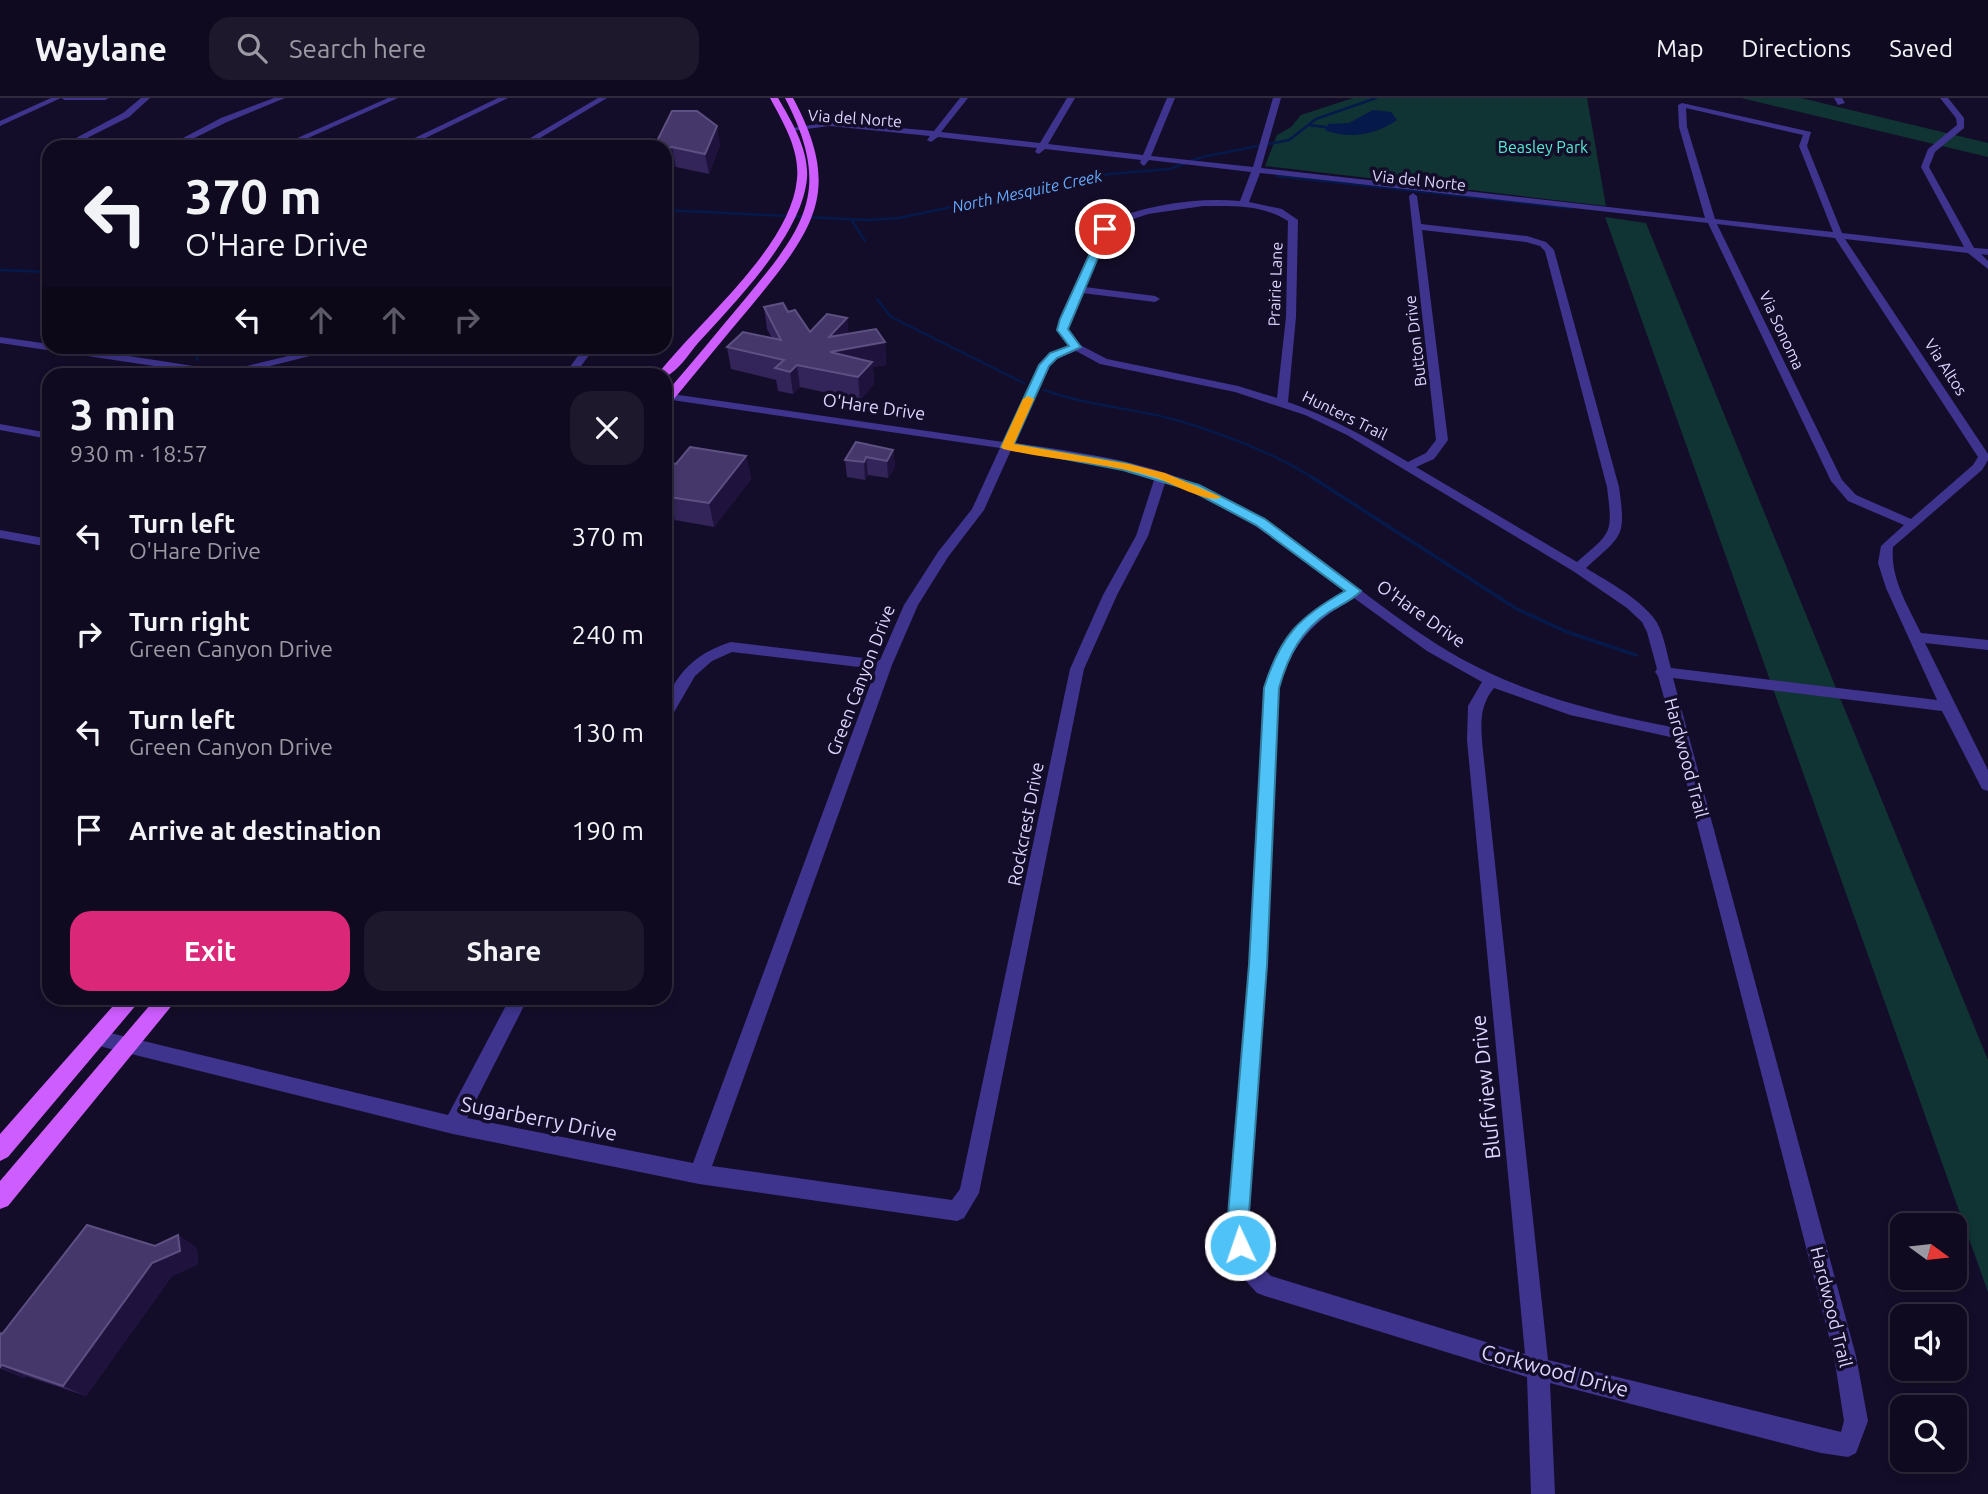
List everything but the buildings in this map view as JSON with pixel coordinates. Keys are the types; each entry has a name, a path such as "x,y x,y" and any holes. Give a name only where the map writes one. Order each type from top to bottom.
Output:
{"main road":[{"path":"669,368 784,230 797,204 802,180 791,129 774,98"},
{"path":"672,391 789,253 802,232 817,178 817,167 806,128 789,98"},
{"path":"802,180 817,178"},
{"path":"0,1150 126,1005"},
{"path":"0,1198 162,1005"}],"street":[{"path":"0,124 57,98"},
{"path":"65,98 105,98"},
{"path":"77,140 126,115 146,98"},
{"path":"184,140 224,120 281,98"},
{"path":"297,140 394,98"},
{"path":"415,140 504,98"},
{"path":"531,140 603,98"},
{"path":"933,137 964,98"},
{"path":"1041,148 1071,98"},
{"path":"1145,161 1171,98"},
{"path":"1076,347 1063,330 1105,229 1119,218 1198,202 1243,206 1262,155 1277,98"},
{"path":"1944,98 1962,123 1931,151 1925,166 1988,266"},
{"name":"Via Sonoma","path":"1682,105 1683,127 1713,224 1837,481 1852,498 1913,524"},
{"name":"Via Altos","path":"1682,105 1808,134 1802,146 1841,239 1984,457 1978,467 1887,546 1885,564 1914,637 1986,778"},
{"name":"Via del Norte","path":"791,129 933,137 1041,148 1979,255 1988,252"},
{"name":"Via del Norte","path":"1255,173 1413,196 1713,224"},
{"name":"Button Drive","path":"1410,466 1430,456 1442,440 1419,227 1413,196"},
{"name":"Prairie Lane","path":"1243,206 1281,211 1293,220 1291,317 1282,403"},
{"path":"1419,227 1527,239 1543,244 1549,250 1613,487 1616,517 1614,536 1578,568"},
{"path":"1078,289 1155,299"},
{"path":"1,341 42,347"},
{"name":"Hunters Trail","path":"1076,347 1104,362 1199,379 1282,403 1351,433 1578,568"},
{"name":"Green Canyon Drive","path":"699,1174 885,665 911,606 943,555 978,510 1044,365 1054,356 1076,347"},
{"path":"90,354 185,368"},
{"path":"252,368 311,354"},
{"name":"O'Hare Drive","path":"672,399 1082,457 1161,476 1195,488 1251,516 1441,653 1491,681 1557,707 1605,720 1680,734"},
{"path":"0,428 42,435"},
{"name":"Rockcrest Drive","path":"969,1193 1077,669 1110,595 1142,536 1161,476"},
{"path":"0,534 42,542"},
{"name":"Hardwood Trail","path":"1578,568 1632,605 1647,620 1654,632 1662,672 1845,1356 1856,1421 1848,1444"},
{"name":"Corkwood Drive","path":"1355,591 1321,610 1290,641 1281,654 1271,688 1258,965 1237,1227 1243,1263 1265,1285 1538,1368 1821,1441 1848,1444"},
{"path":"1914,637 1988,645"},
{"path":"672,703 692,667 715,652 731,647 885,665"},
{"path":"1662,672 1947,706"},
{"name":"Bluffview Drive","path":"1491,681 1477,696 1473,712 1475,751 1538,1368 1544,1494"},
{"path":"453,1125 515,1005"},
{"name":"Sugarberry Drive","path":"98,1038 453,1125 699,1174 957,1211 969,1193"}],"green space":[{"name":"Beasley Park","path":"1353,98 1587,98 1606,206 1265,166 1277,135 1291,127 1301,115"},
{"path":"1741,98 1801,98 1988,143 1988,157"},
{"path":"1605,217 1646,223 1988,1060 1988,1292 1967,1233 1967,1213 1960,1213"}],"water":[{"path":"1373,110 1391,112 1397,120 1381,129 1362,134 1343,135 1325,130 1328,124 1349,123"}],"waterway":[{"name":"North Mesquite Creek","path":"851,219 899,218 1109,174 1170,169 1202,157 1289,140 1316,119 1376,98"},
{"path":"1309,125 1325,127"},
{"path":"1277,176 1571,208"},
{"name":"North Mesquite Creek","path":"672,210 851,219"},
{"path":"851,219 865,241"},
{"name":"North Mesquite Creek","path":"0,270 42,272"},
{"path":"877,299 891,317 1024,383"},
{"path":"195,354 198,360"},
{"path":"1044,390 1077,400 1197,426 1265,452 1313,478"},
{"path":"1310,476 1517,609 1567,632 1636,655"}],"slow traffic":[{"path":"1028,399 1007,447 1125,466 1161,476 1215,497"}],"route":[{"path":"1105,229 1065,319 1063,330 1076,347 1054,356 1044,365 1007,447 1125,466 1195,488 1261,522 1355,591 1321,610 1290,641 1281,654 1271,688 1258,965 1237,1227 1240,1245"}]}
